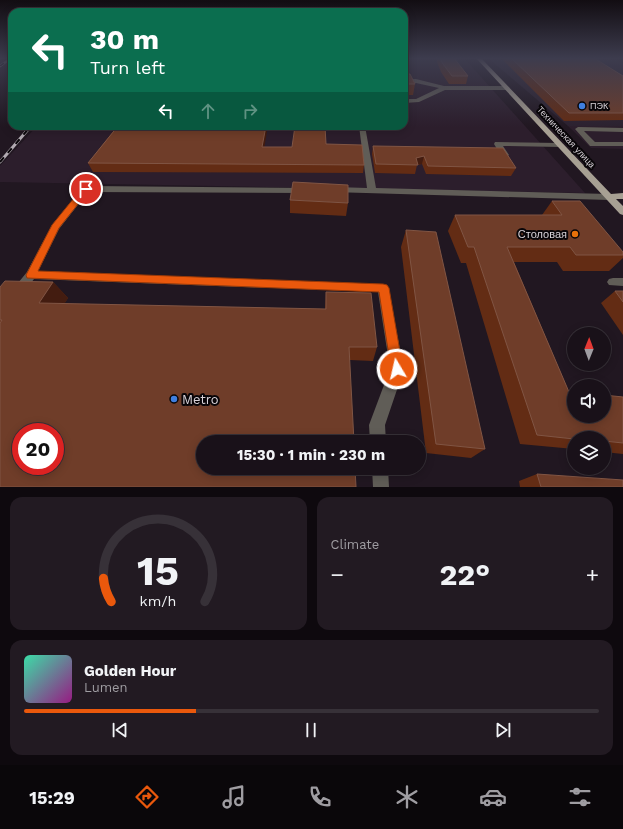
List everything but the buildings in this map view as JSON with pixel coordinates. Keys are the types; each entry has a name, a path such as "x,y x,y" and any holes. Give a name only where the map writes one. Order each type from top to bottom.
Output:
{"main road":[{"name":"Техническая улица","path":"500,81 623,212"},
{"path":"609,197 623,196"}],"lane":[{"path":"408,81 416,81 444,88 507,88"},
{"path":"408,101 417,101 444,88"},
{"path":"623,130 578,129 593,144 623,144"},
{"path":"167,136 171,130"},
{"path":"363,130 372,190"},
{"path":"506,155 498,144 560,145"},
{"path":"74,180 86,189 372,190 609,197"},
{"path":"0,314 31,275 55,227 86,189"},
{"path":"31,275 383,288 397,369 377,425 378,435"},
{"path":"380,475 381,487"}],"shaded area":[{"path":"408,81 484,81 585,193 0,182 0,166 33,130 408,130"},
{"path":"515,81 623,81 623,126 568,126"},
{"path":"568,126 623,126 623,149 591,148"}],"railway":[{"path":"0,162 28,130"}],"place":[{"name":"ПЭК","path":"582,106"},
{"name":"Столовая","path":"575,234"},
{"name":"Metro","path":"174,399"}],"route":[{"path":"86,189 55,227 31,275 383,288 397,369"}]}
